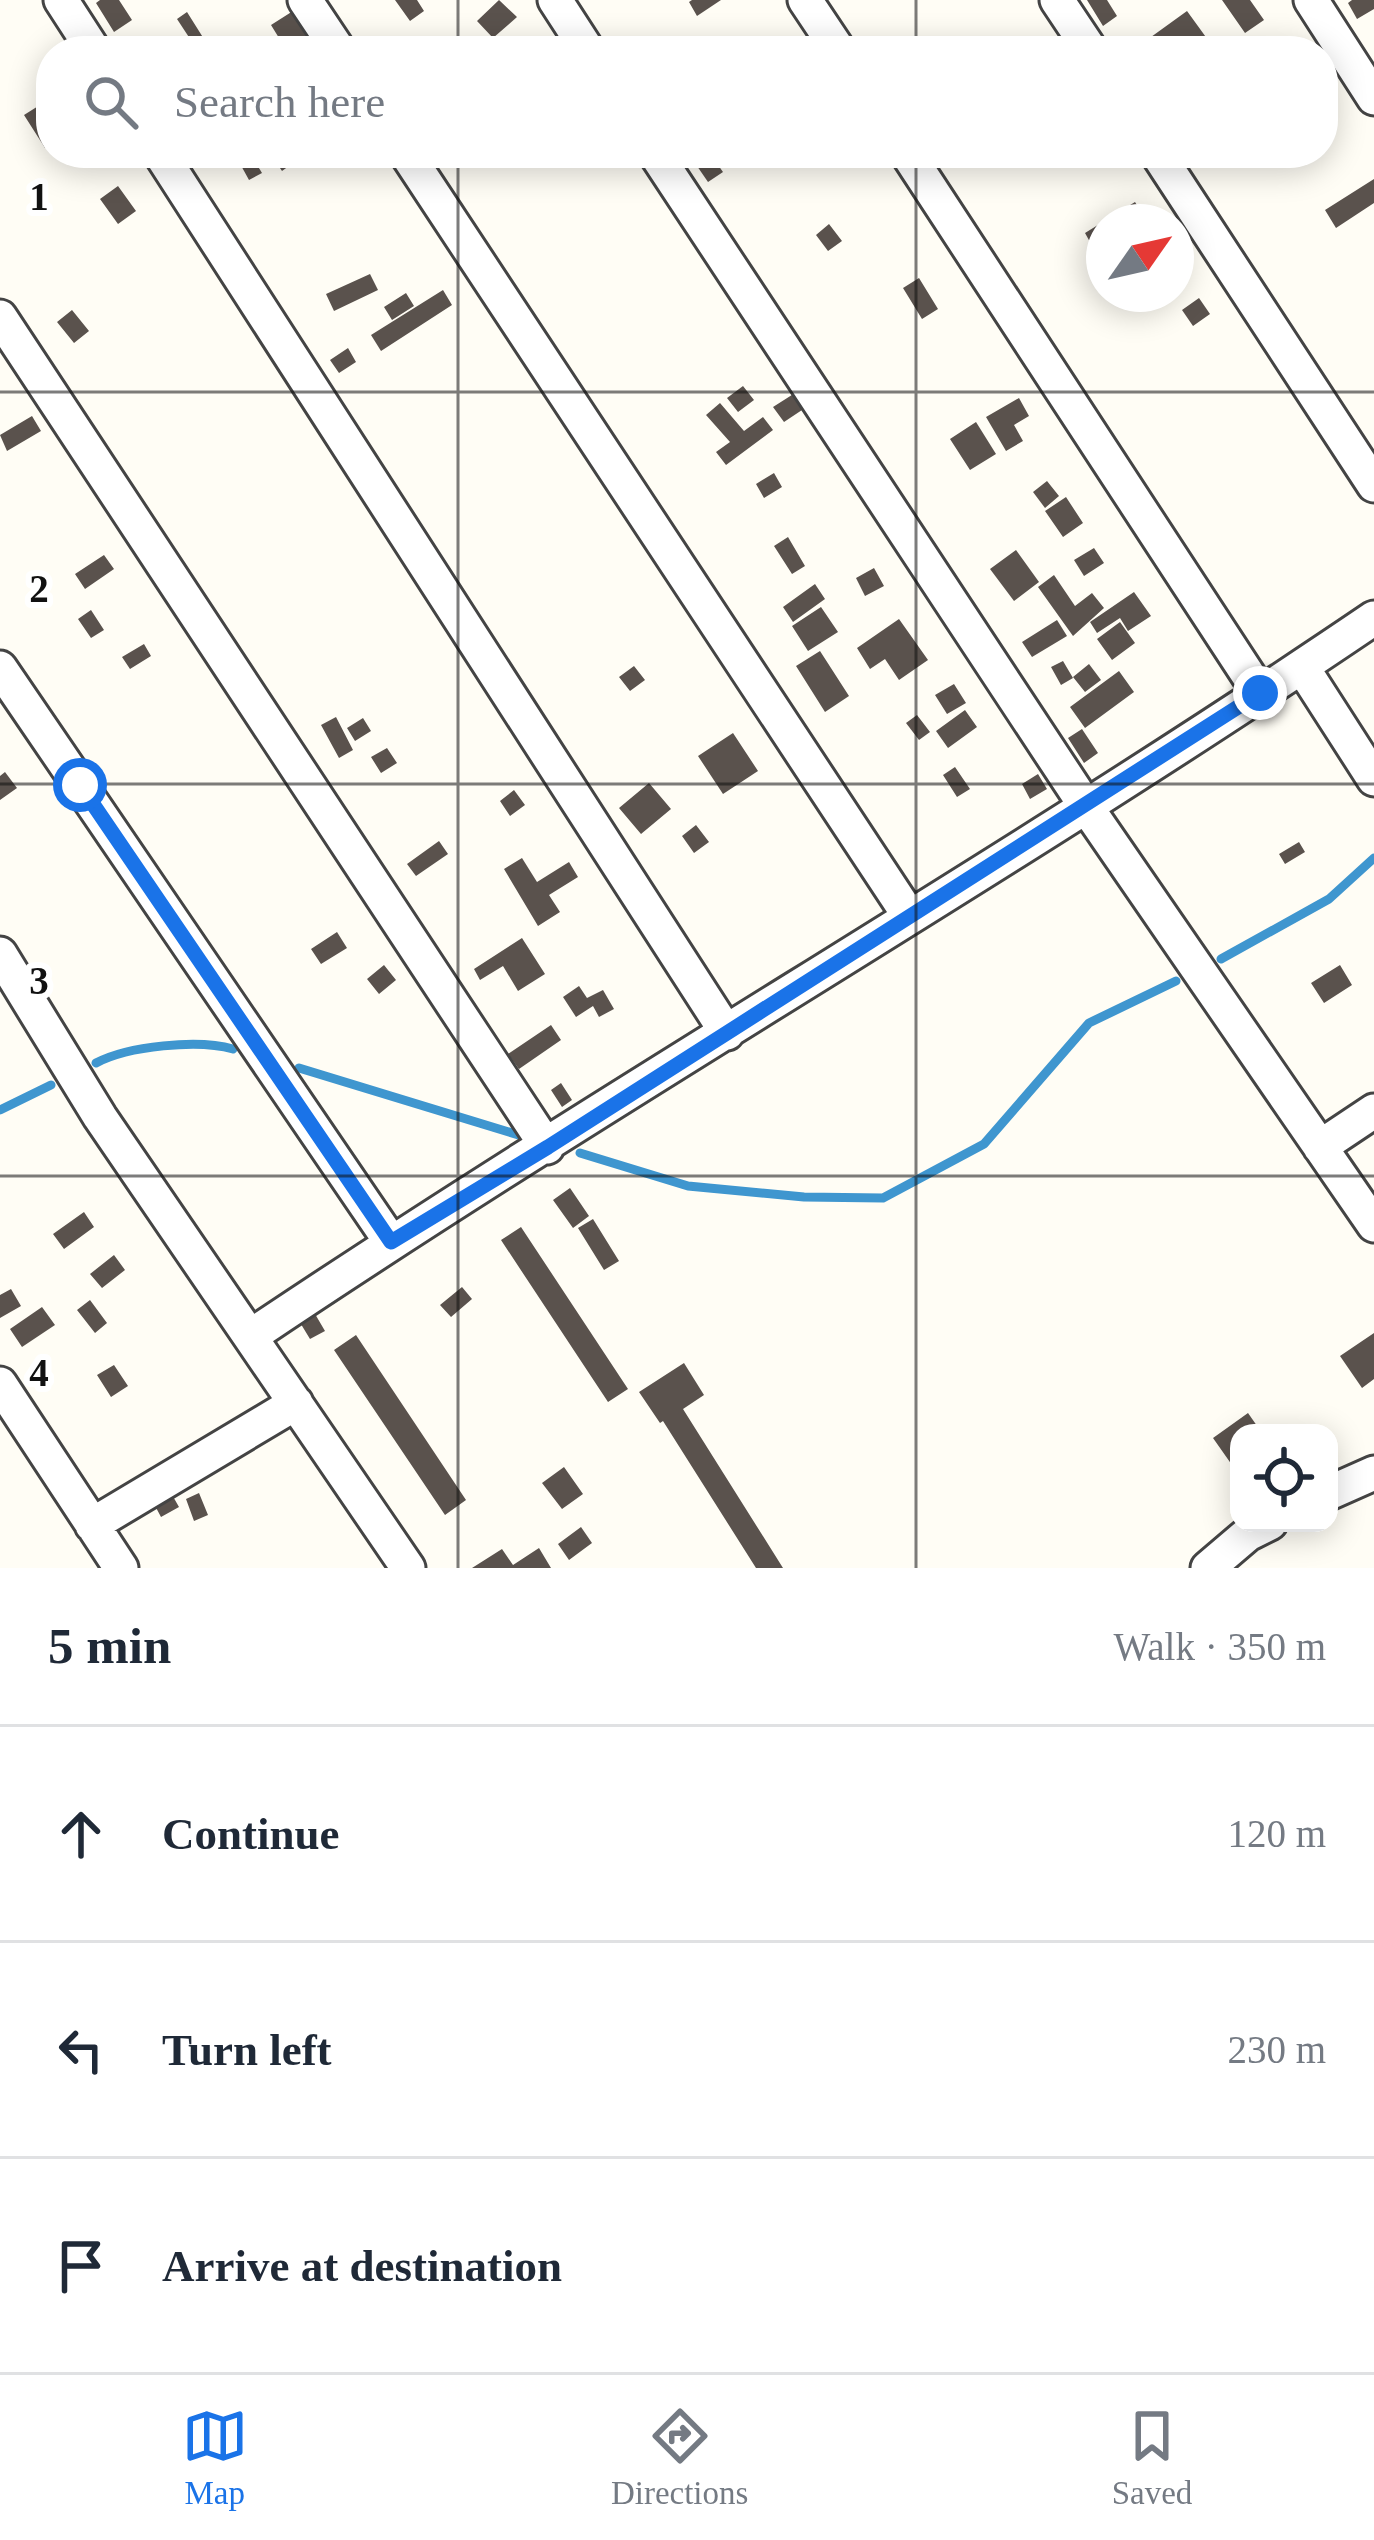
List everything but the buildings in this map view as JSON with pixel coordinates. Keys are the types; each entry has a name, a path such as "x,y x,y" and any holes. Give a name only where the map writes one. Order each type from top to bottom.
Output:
{"street":[{"path":"61,0 84,36"},
{"path":"305,0 329,36"},
{"path":"555,0 578,36"},
{"path":"805,0 829,36"},
{"path":"1058,0 1081,36"},
{"path":"1311,0 1334,36"},
{"path":"1338,42 1374,98"},
{"path":"170,168 727,1033"},
{"path":"416,168 910,916"},
{"path":"665,168 1085,805 1374,1225"},
{"path":"917,168 1260,693"},
{"path":"1167,168 1373,480"},
{"path":"0,317 548,1147"},
{"path":"251,1336 391,1242 548,1147 1374,618"},
{"path":"1302,667 1374,779"},
{"path":"0,668 391,1242"},
{"path":"0,954 100,1117 408,1568"},
{"path":"1320,1147 1374,1111"},
{"path":"0,1384 121,1568"},
{"path":"92,1525 296,1402"},
{"path":"1338,1489 1374,1474"},
{"path":"1208,1568 1252,1532"}],"waterway":[{"path":"1221,959 1329,899 1374,858"},
{"path":"580,1153 688,1186 804,1197 883,1198 984,1144 1089,1023 1176,981"},
{"path":"96,1063 163,1046 233,1049"},
{"path":"299,1068 522,1136"},
{"path":"0,1110 51,1085"}],"route":[{"path":"80,785 391,1242 1260,693"}]}
